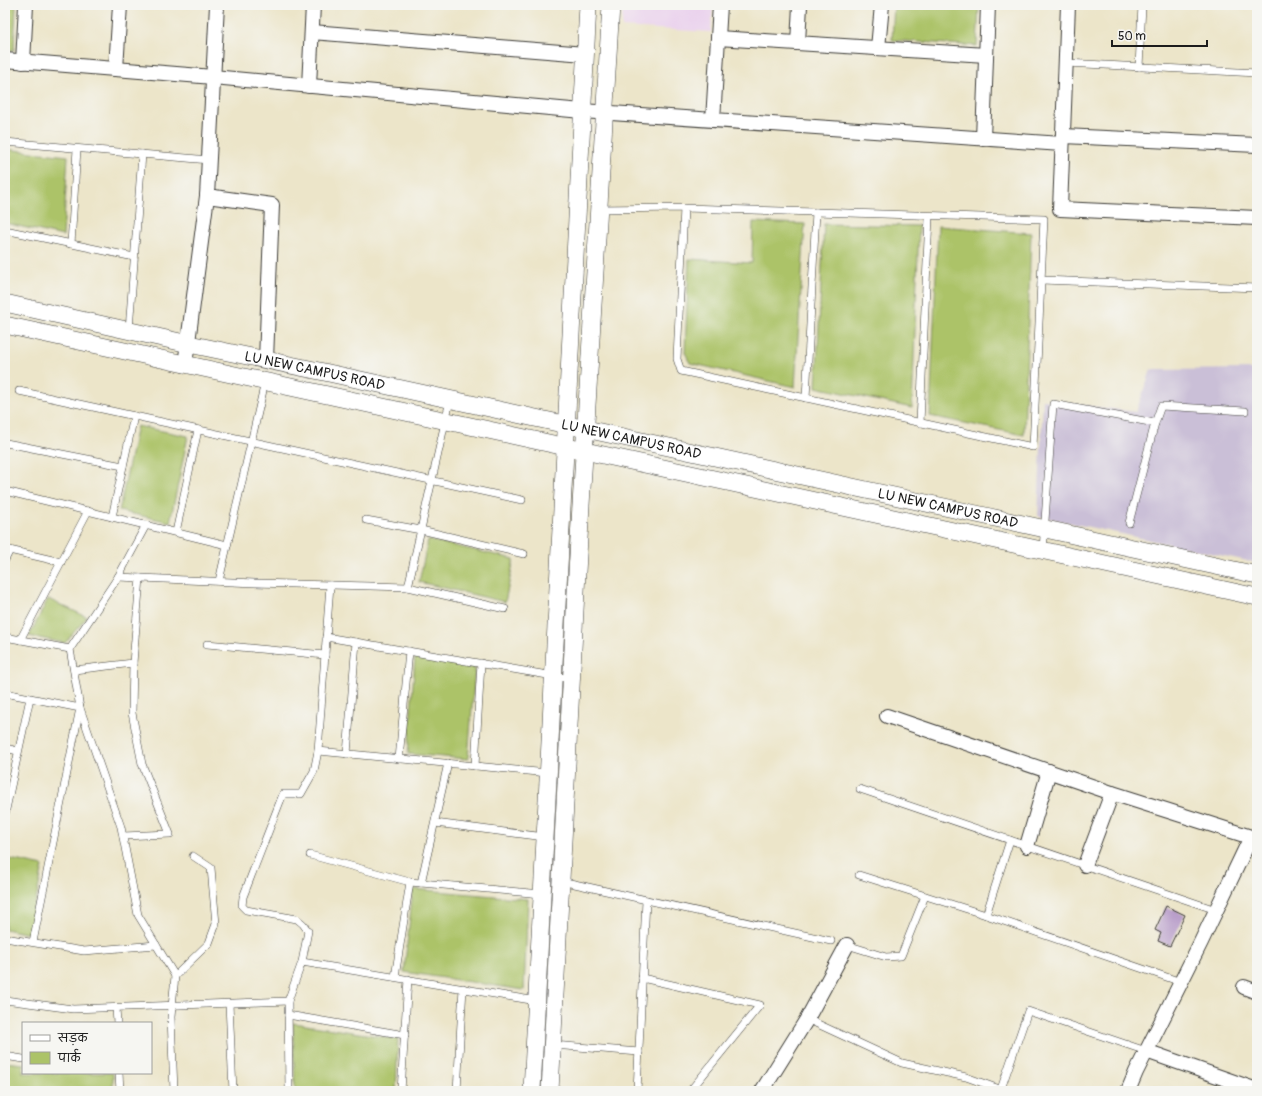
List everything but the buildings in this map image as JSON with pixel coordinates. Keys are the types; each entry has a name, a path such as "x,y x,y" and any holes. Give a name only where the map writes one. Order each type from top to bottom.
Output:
{"street":[{"path":"23,62 26,5"},
{"path":"116,69 120,5"},
{"path":"185,365 189,344 207,196 217,5"},
{"path":"309,86 313,5"},
{"path":"532,1091 588,5"},
{"path":"550,1091 571,679 611,5"},
{"path":"713,120 720,5"},
{"path":"798,43 800,5"},
{"path":"878,48 882,5"},
{"path":"983,139 988,5"},
{"path":"1068,5 1060,209 1257,218"},
{"path":"312,32 585,54"},
{"path":"718,38 986,56"},
{"path":"5,60 213,77 582,111 983,139 1257,145"},
{"path":"207,196 272,205 266,360"},
{"name":"LU NEW CAMPUS ROAD","path":"5,303 1257,575"},
{"name":"LU NEW CAMPUS ROAD","path":"5,325 1257,597"},
{"path":"887,716 1112,793 1254,838 1216,910 1146,1051 1128,1091"},
{"path":"1027,846 1049,771"},
{"path":"1085,865 1112,793"},
{"path":"545,845 562,855"},
{"path":"762,1091 807,1019 847,945"},
{"path":"1146,1051 1257,1090"}],"lane":[{"path":"1139,67 1142,5"},
{"path":"1066,63 1257,73"},
{"path":"5,142 209,160"},
{"path":"71,244 77,148"},
{"path":"129,330 142,154"},
{"path":"599,208 684,208 1044,219 1033,447 681,371 677,359 684,208"},
{"path":"806,398 816,212"},
{"path":"920,423 929,216"},
{"path":"5,230 134,257"},
{"path":"1041,280 1257,288"},
{"path":"219,581 265,382"},
{"path":"19,391 522,500"},
{"path":"408,587 450,399"},
{"path":"1043,550 1053,404 1155,423"},
{"path":"1129,523 1155,423 1161,406 1244,411"},
{"path":"112,516 134,416"},
{"path":"176,532 198,430"},
{"path":"6,442 123,466"},
{"path":"5,491 227,545"},
{"path":"20,640 88,511"},
{"path":"366,520 421,530 524,554"},
{"path":"146,525 118,577 70,650 80,708 121,827 138,915 175,976 171,1017 174,1091"},
{"path":"5,560 8,549 61,562"},
{"path":"118,577 408,587 505,609"},
{"path":"122,836 170,834 142,764 132,713 133,663 140,578"},
{"path":"289,1091 288,1001 302,962 308,931 303,924 297,920 246,910 242,906 243,897 283,794 301,794 314,771 318,751 330,585"},
{"path":"5,637 70,650"},
{"path":"326,637 571,679"},
{"path":"347,754 356,642"},
{"path":"207,644 325,655"},
{"path":"400,759 409,651"},
{"path":"74,670 133,663"},
{"path":"475,766 481,663"},
{"path":"5,693 80,708"},
{"path":"5,814 30,698"},
{"path":"33,942 80,708"},
{"path":"5,748 18,751"},
{"path":"318,751 548,773"},
{"path":"421,883 448,763"},
{"path":"860,789 1216,910"},
{"path":"435,823 545,845"},
{"path":"986,915 1010,840"},
{"path":"310,855 410,882 542,894"},
{"path":"175,976 209,943 216,924 211,868 193,856"},
{"path":"859,875 986,915 1181,982"},
{"path":"560,881 831,941"},
{"path":"395,977 410,882"},
{"path":"847,945 886,957 901,956 925,896"},
{"path":"637,1091 646,900"},
{"path":"5,938 84,951 156,945"},
{"path":"302,962 537,1001"},
{"path":"642,978 760,1004 690,1091"},
{"path":"402,1091 408,979"},
{"path":"457,1091 463,988"},
{"path":"5,1000 73,1009 288,1001"},
{"path":"230,1004 233,1091"},
{"path":"116,1008 117,1022"},
{"path":"807,1019 902,1063 966,1077 1003,1090 1028,1011 1146,1051"},
{"path":"288,1015 405,1035"},
{"path":"552,1045 639,1052"},
{"path":"5,1056 22,1059"},
{"path":"119,1074 120,1091"}],"shaded area":[{"path":"623,5 713,5 711,32 622,27"},
{"path":"1257,369 1257,563 1038,516 1043,400 1136,412 1151,370"}],"green space":[{"path":"5,5 16,5 14,50 5,50"},
{"path":"894,5 979,5 977,46 892,40"},
{"path":"5,149 68,156 63,236 5,223"},
{"path":"753,222 805,224 795,387 690,363 685,352 689,259 752,263"},
{"path":"824,224 919,226 912,408 816,387"},
{"path":"938,226 1031,233 1024,435 930,416"},
{"path":"137,426 188,436 170,522 119,511"},
{"path":"428,540 514,559 505,602 419,582"},
{"path":"48,599 87,617 65,643 29,636"},
{"path":"415,656 475,668 468,759 408,754"},
{"path":"5,858 43,866 29,934 5,929"},
{"path":"413,889 528,899 524,990 404,972"},
{"path":"293,1023 398,1039 396,1091 295,1091"},
{"path":"5,1062 22,1064 22,1074 113,1074 113,1091 5,1091"}]}
